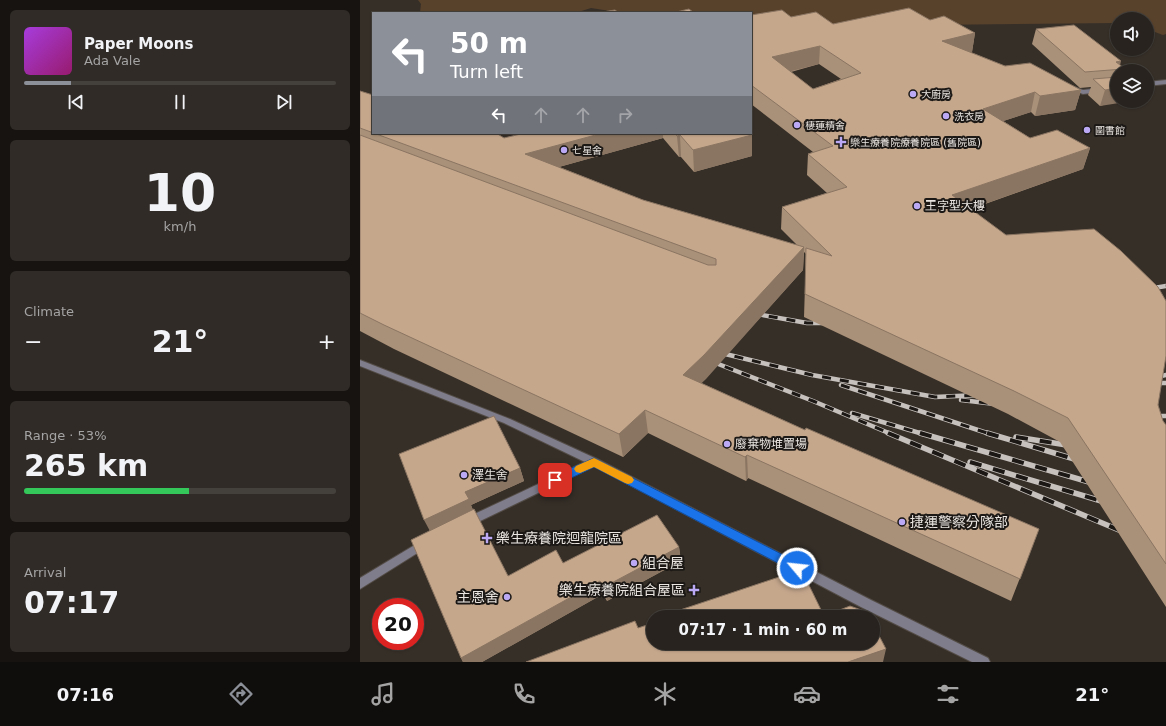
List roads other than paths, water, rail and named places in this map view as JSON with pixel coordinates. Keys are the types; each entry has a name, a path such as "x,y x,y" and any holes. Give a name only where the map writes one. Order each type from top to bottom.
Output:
{"lane":[{"path":"1154,83 1166,82"},
{"path":"1062,86 1083,92 1110,89"},
{"path":"360,362 507,421 594,462 864,603 984,662"},
{"path":"461,525 594,462"},
{"path":"360,584 418,546 433,539"}],"railway":[{"path":"1148,289 1166,286"},
{"path":"751,313 807,323 828,323"},
{"path":"717,352 812,375 935,397 979,395"},
{"path":"708,360 813,401 891,434"},
{"path":"1152,378 1166,375"},
{"path":"1150,383 1166,383"},
{"path":"841,385 990,434"},
{"path":"961,400 995,404"},
{"path":"852,413 923,434"},
{"path":"1150,416 1166,416"},
{"path":"888,433 1126,533"},
{"path":"920,433 1096,484"},
{"path":"987,433 1081,461"},
{"path":"1016,437 1073,446"},
{"path":"970,462 1108,503"}],"place":[{"name":"大廚房","path":"913,94"},
{"name":"洗衣房","path":"946,116"},
{"name":"棲蓮精舍","path":"797,125"},
{"name":"圖書館","path":"1087,130"},
{"name":"樂生療養院療養院區 (舊院區)","path":"841,142"},
{"name":"七星舍","path":"564,150"},
{"name":"王字型大樓","path":"917,206"},
{"name":"廢棄物堆置場","path":"727,444"},
{"name":"澤生舍","path":"464,475"},
{"name":"捷運警察分隊部","path":"902,522"},
{"name":"樂生療養院迴龍院區","path":"487,538"},
{"name":"組合屋","path":"634,563"},
{"name":"樂生療養院組合屋區","path":"694,590"},
{"name":"主恩舍","path":"507,597"}]}
